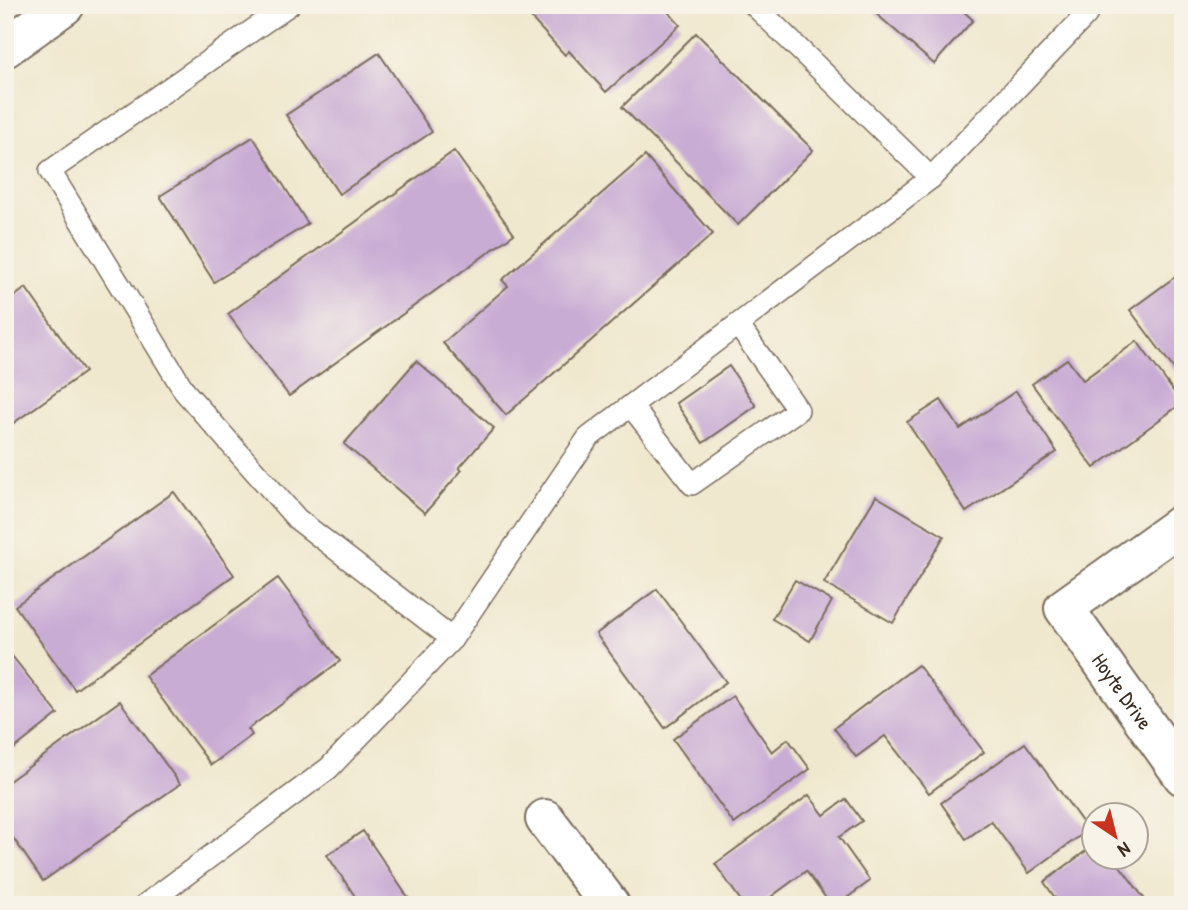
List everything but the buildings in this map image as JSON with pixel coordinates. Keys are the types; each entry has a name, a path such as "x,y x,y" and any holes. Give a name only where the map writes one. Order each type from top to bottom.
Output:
{"street":[{"path":"5,48 65,5"},
{"name":"Hoyte Drive","path":"1183,523 1064,608 1183,776"},
{"path":"545,819 610,905"}],"lane":[{"path":"289,5 50,171 185,392 297,519 452,639"},
{"path":"754,5 931,178"},
{"path":"145,905 330,768 452,639 588,438 931,178 1086,15 1092,5"},
{"path":"631,406 692,484 798,410 738,324"}]}
